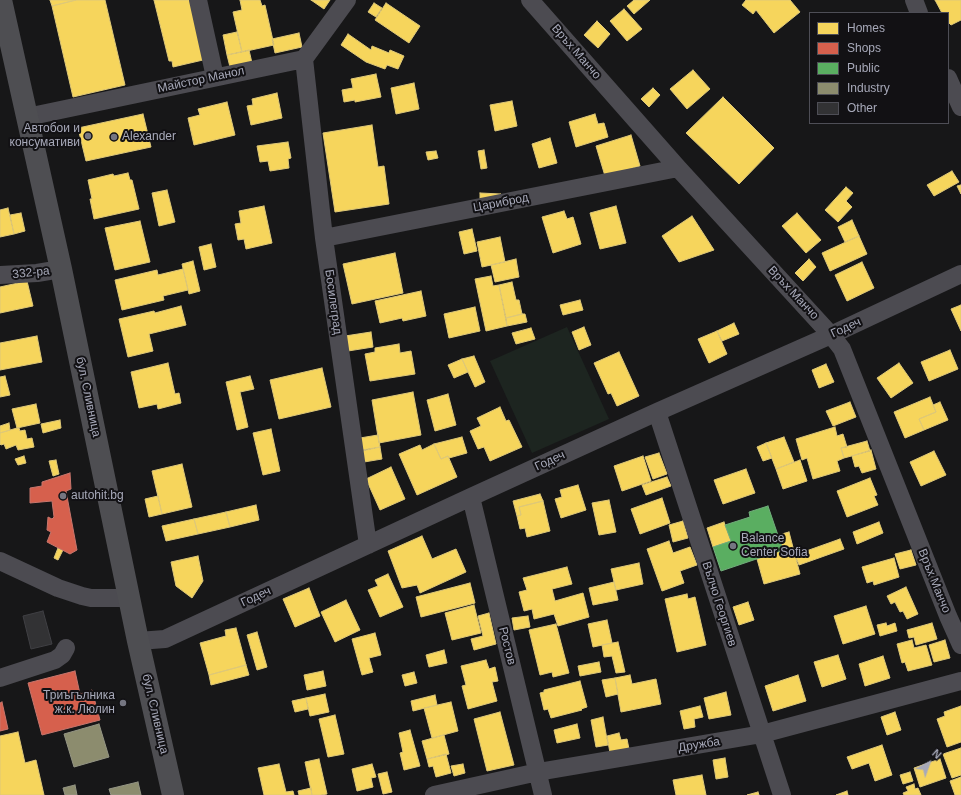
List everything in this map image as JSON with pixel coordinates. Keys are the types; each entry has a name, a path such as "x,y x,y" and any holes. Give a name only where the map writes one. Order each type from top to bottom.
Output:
{"main road":[{"name":"бул. Сливница","path":"1,0 61,269 138,641 173,795"}],"street":[{"path":"198,0 215,77"},
{"path":"304,59 347,0"},
{"name":"Връх Манчо","path":"530,0 678,168 831,335 842,349 948,616 961,645"},
{"path":"914,0 919,12"},
{"name":"Майстор Манол","path":"27,117 304,59"},
{"name":"Босилеград","path":"304,59 324,238 368,545"},
{"path":"949,80 961,107"},
{"name":"Цариброд","path":"324,238 678,168"},
{"name":"332-ра","path":"0,275 37,273 61,269"},
{"name":"Годеч","path":"138,641 165,639 471,497 831,335 961,274"},
{"name":"Вълчо Георгиев","path":"657,412 782,795"},
{"name":"Ростов","path":"471,497 543,795"},
{"path":"0,562 58,588 82,596 91,598 130,598"},
{"path":"0,678 55,660 62,655 66,648"},
{"name":"Дружба","path":"434,795 538,772 762,734 961,682"}],"shaded area":[{"path":"567,327 609,419 532,453 490,361"}],"building: Homes":[{"path":"50,0 76,0 52,6"},
{"path":"76,0 105,0 125,85 73,97 52,6"},
{"path":"154,0 192,0 203,60 173,67 172,61 169,61"},
{"path":"240,0 260,0 262,6 265,5 274,45 242,52 233,12 242,10"},
{"path":"311,0 330,0 324,9"},
{"path":"634,0 650,0 634,14 627,6"},
{"path":"746,0 790,0 800,12 774,33 756,10 753,14 742,5"},
{"path":"935,0 961,0 961,20 951,25 949,23 949,12 941,12"},
{"path":"374,3 382,8 376,17 368,12"},
{"path":"386,3 420,26 409,43 375,20"},
{"path":"624,9 642,29 627,41 610,21"},
{"path":"597,21 610,34 598,48 584,35"},
{"path":"237,32 242,52 227,55 223,35"},
{"path":"299,33 302,47 275,53 272,39"},
{"path":"348,34 371,50 372,46 389,53 390,50 404,56 398,69 387,65 385,69 366,62 341,45"},
{"path":"249,50 252,63 230,67 227,55"},
{"path":"693,70 710,89 687,109 670,89"},
{"path":"376,74 381,97 355,102 355,100 344,102 342,90 353,88 351,79"},
{"path":"414,83 419,109 396,114 391,88"},
{"path":"653,88 660,95 649,107 641,99"},
{"path":"277,93 282,118 251,125 247,106 253,105 252,99"},
{"path":"723,97 774,148 739,184 686,133"},
{"path":"512,101 517,126 495,131 490,105"},
{"path":"227,102 235,135 194,145 188,118 200,115 198,109"},
{"name":"Alexander","path":"143,114 151,147 86,161 78,128"},
{"path":"595,114 598,124 604,123 608,137 576,147 569,122"},
{"path":"372,125 378,167 384,166 389,204 335,212 323,133"},
{"path":"631,135 640,166 605,176 596,146"},
{"path":"550,138 557,163 539,168 532,144"},
{"path":"288,142 291,158 288,159 289,168 270,171 268,161 260,162 257,146"},
{"path":"484,150 487,168 481,169 478,151"},
{"path":"436,151 438,158 428,160 426,152"},
{"path":"952,171 959,182 934,196 927,185"},
{"path":"128,173 130,180 132,180 139,209 94,219 88,180 113,174 114,176"},
{"path":"961,185 961,194 957,186"},
{"path":"846,187 853,193 846,201 852,207 838,222 825,210"},
{"path":"167,190 175,222 159,226 152,193"},
{"path":"480,193 501,194 480,200"},
{"path":"264,206 272,243 246,249 244,239 238,240 235,224 241,223 239,211"},
{"path":"616,206 626,243 600,249 590,213"},
{"path":"8,208 14,234 0,237 0,210"},
{"path":"564,211 567,219 573,217 581,244 553,253 542,217"},
{"path":"21,213 25,231 14,234 10,215"},
{"path":"797,213 821,240 806,253 782,226"},
{"path":"692,216 714,250 679,262 662,236"},
{"path":"852,220 859,236 845,242 838,227"},
{"path":"140,221 150,262 115,270 105,228"},
{"path":"472,229 477,251 464,254 459,232"},
{"path":"859,236 867,254 830,271 822,253"},
{"path":"500,237 505,262 482,267 477,242"},
{"path":"211,244 216,267 204,270 199,247"},
{"path":"395,253 403,293 352,304 343,264"},
{"path":"516,259 519,277 495,282 491,265"},
{"path":"809,259 816,267 803,281 795,273"},
{"path":"193,261 200,291 189,294 182,264"},
{"path":"862,262 874,288 847,301 835,275"},
{"path":"183,269 188,290 163,296 164,300 122,310 115,280 157,270 158,275"},
{"path":"491,276 493,286 499,285 507,326 486,331 475,279"},
{"path":"27,281 33,306 0,313 0,287"},
{"path":"512,282 516,300 519,300 522,314 506,318 499,285"},
{"path":"421,291 426,316 403,321 402,318 380,323 375,301"},
{"path":"580,300 583,310 563,315 560,305"},
{"path":"961,305 961,331 951,309"},
{"path":"181,306 186,325 149,334 153,351 128,357 119,319 154,311 155,313"},
{"path":"475,307 480,331 449,338 444,314"},
{"path":"525,314 527,322 507,326 506,318"},
{"path":"734,323 739,334 722,341 717,331"},
{"path":"584,327 591,345 579,350 572,332"},
{"path":"531,328 535,339 516,344 512,333"},
{"path":"717,331 727,354 709,363 698,339"},
{"path":"371,332 373,347 348,351 345,336"},
{"path":"37,336 42,362 0,370 0,343"},
{"path":"399,344 400,353 411,351 415,374 370,381 365,354 375,352 375,348"},
{"path":"950,350 958,369 929,381 921,362"},
{"path":"619,352 639,396 617,406 611,393 608,394 594,363"},
{"path":"474,356 485,382 475,387 462,359"},
{"path":"462,359 468,372 454,378 448,365"},
{"path":"168,363 175,394 179,393 181,403 158,409 157,404 139,408 131,372"},
{"path":"899,363 913,383 891,398 877,378"},
{"path":"826,364 834,382 819,388 812,370"},
{"path":"322,368 331,407 279,419 270,380"},
{"path":"5,376 10,395 0,397 0,377"},
{"path":"250,376 254,389 240,392 248,427 237,430 226,382"},
{"path":"413,392 421,435 379,443 372,400"},
{"path":"448,394 456,425 435,431 427,400"},
{"path":"930,397 936,412 919,419 924,430 905,438 894,412"},
{"path":"850,402 856,417 833,426 826,411"},
{"path":"940,402 948,420 924,430 919,419 936,412 933,405"},
{"path":"36,404 40,423 17,428 12,409"},
{"path":"500,407 506,421 509,420 522,447 490,461 484,447 478,449 470,431 481,426 477,418"},
{"path":"60,420 61,428 43,433 41,424"},
{"path":"9,423 10,430 0,433 0,426"},
{"path":"835,427 837,436 843,434 847,447 841,448 844,458 837,461 840,471 813,479 807,458 802,460 796,439"},
{"path":"19,428 20,431 25,430 27,439 32,438 34,447 18,450 16,445 6,449 4,444 0,444 0,433"},
{"path":"271,429 280,471 263,475 253,433"},
{"path":"378,435 380,447 362,450 360,438"},
{"path":"462,437 467,453 449,458 448,456 441,459 434,444"},
{"path":"784,437 794,462 776,469 766,443"},
{"path":"867,441 870,451 844,458 841,448"},
{"path":"766,443 772,458 763,461 757,447"},
{"path":"434,444 441,459 448,456 457,477 417,495 399,454 420,445 422,450"},
{"path":"380,447 382,459 364,462 362,451"},
{"path":"871,450 876,469 862,473 859,466 855,467 852,456"},
{"path":"934,451 946,475 921,486 910,462"},
{"path":"659,453 667,474 653,479 645,457"},
{"path":"24,456 26,463 18,465 15,459"},
{"path":"643,456 651,481 622,491 614,466"},
{"path":"56,460 59,474 53,476 49,461"},
{"path":"800,460 807,481 783,489 776,469"},
{"path":"182,464 192,507 162,514 152,471"},
{"path":"391,467 405,499 380,510 366,479"},
{"path":"746,469 755,493 723,504 714,480"},
{"path":"667,477 671,486 646,495 642,485"},
{"path":"870,478 877,495 874,496 878,505 847,517 837,491"},
{"path":"578,485 586,510 561,518 555,499 562,497 560,490"},
{"path":"540,494 543,501 519,507 521,515 517,516 513,501"},
{"path":"158,496 162,514 149,517 145,499"},
{"path":"662,498 670,523 640,534 631,509"},
{"path":"609,500 616,532 599,535 592,503"},
{"path":"543,501 550,531 527,537 525,528 520,529 517,516 521,515 519,507"},
{"path":"256,505 259,520 230,527 226,512"},
{"path":"226,512 230,527 198,534 194,519"},
{"path":"194,519 198,534 166,541 162,526"},
{"path":"683,521 688,538 673,542 669,525"},
{"path":"724,522 731,541 713,547 707,528"},
{"path":"879,522 883,533 857,544 853,532"},
{"path":"789,532 800,574 764,584 757,559 783,550 778,535"},
{"path":"422,536 432,559 456,549 466,572 420,593 417,585 402,588 388,551"},
{"path":"840,539 844,549 799,565 795,555"},
{"path":"669,541 673,553 690,547 697,565 680,571 684,583 662,591 647,549"},
{"path":"58,548 63,550 58,560 54,558"},
{"path":"911,550 916,565 900,569 895,554"},
{"path":"198,556 203,581 192,598 176,586 171,562"},
{"path":"894,558 899,577 874,585 873,581 867,583 862,567"},
{"path":"639,563 643,584 616,590 611,569"},
{"path":"567,567 572,584 552,589 555,601 583,593 589,617 558,626 554,614 534,619 532,609 524,611 519,592 527,590 523,578"},
{"path":"388,574 403,607 380,617 368,590 378,586 375,580"},
{"path":"614,582 618,600 593,605 589,588"},
{"path":"470,583 475,603 421,617 416,597"},
{"path":"906,587 918,614 907,619 903,611 900,612 895,602 891,604 887,596"},
{"path":"309,588 320,616 295,627 283,599"},
{"path":"687,594 688,599 695,597 706,645 677,652 665,599"},
{"path":"346,600 360,630 335,642 321,612"},
{"path":"748,602 754,620 739,625 733,607"},
{"path":"474,605 481,633 452,640 445,613"},
{"path":"866,606 875,634 843,644 834,616"},
{"path":"489,613 496,644 474,650 471,639 483,636 478,616"},
{"path":"528,616 530,627 514,630 512,618"},
{"path":"607,620 612,643 593,647 588,624"},
{"path":"886,623 887,626 895,623 897,631 880,636 877,625"},
{"path":"932,623 937,639 916,645 914,637 909,638 907,630"},
{"path":"556,624 569,673 553,677 552,672 540,675 529,630"},
{"path":"236,628 246,665 209,675 200,643 226,636 225,630"},
{"path":"257,632 267,667 257,670 247,635"},
{"path":"375,633 381,655 369,658 373,672 362,675 352,639"},
{"path":"912,640 914,648 926,645 932,665 908,671 905,662 902,663 897,644"},
{"path":"945,640 950,658 934,662 929,645"},
{"path":"618,642 625,672 616,673 612,656 604,657 602,645"},
{"path":"444,650 447,663 429,667 426,655"},
{"path":"838,655 846,679 822,687 814,662"},
{"path":"883,656 890,678 865,686 859,664"},
{"path":"486,660 489,669 495,667 498,681 492,682 497,701 468,709 462,686 466,685 461,666"},
{"path":"599,662 601,672 580,676 578,666"},
{"path":"246,665 249,675 211,685 209,675"},
{"path":"323,671 326,686 307,690 304,675"},
{"path":"414,672 417,683 405,686 402,675"},
{"path":"630,675 632,684 656,679 661,704 621,712 615,678"},
{"path":"798,675 806,701 773,711 765,686"},
{"path":"615,678 618,694 606,697 602,680"},
{"path":"580,681 587,707 581,709 582,710 551,718 548,709 544,710 540,693 544,692 544,690"},
{"path":"726,692 731,715 709,719 704,698"},
{"path":"325,694 329,712 310,716 306,698"},
{"path":"435,695 437,705 413,711 411,701"},
{"path":"306,698 308,709 295,712 292,701"},
{"path":"451,702 458,731 432,738 424,708"},
{"path":"700,706 703,717 694,719 695,727 684,729 680,711"},
{"path":"961,706 961,742 947,747 937,719 945,716 944,712"},
{"path":"500,712 514,765 487,771 474,719"},
{"path":"895,712 901,730 887,735 881,717"},
{"path":"335,715 344,754 328,757 319,719"},
{"path":"603,717 608,745 596,747 591,720"},
{"path":"577,724 580,738 557,743 554,730"},
{"path":"410,730 420,766 404,770 400,753 403,752 399,733"},
{"path":"18,732 25,763 36,760 44,795 0,795 0,736"},
{"path":"619,733 621,740 627,739 629,749 610,753 607,736"},
{"path":"444,735 449,754 427,759 422,741"},
{"path":"882,745 892,775 875,781 869,763 852,769 847,757"},
{"path":"961,748 961,775 952,778 943,754"},
{"path":"446,754 451,773 436,777 433,766 429,767 427,759"},
{"path":"725,758 728,777 716,779 713,760"},
{"path":"319,759 327,794 312,795 305,762"},
{"path":"940,759 946,778 920,787 914,768"},
{"path":"279,764 286,792 293,791 294,795 264,795 258,768"},
{"path":"372,764 376,777 371,778 373,787 357,791 352,769"},
{"path":"463,764 465,773 454,776 451,766"},
{"path":"387,772 392,792 383,794 378,774"},
{"path":"910,772 913,781 903,784 900,775"},
{"path":"702,775 706,795 676,795 673,780"},
{"path":"961,777 961,795 955,795 950,781"},
{"path":"914,784 915,789 918,788 921,795 904,795 903,793 908,791 906,787"},
{"path":"311,788 312,795 299,795 298,791"},
{"path":"847,791 848,795 836,795"},
{"path":"758,792 759,795 747,795"}],"building: Shops":[{"path":"70,473 71,489 66,491 77,550 70,554 47,542 51,532 47,530 48,517 52,519 54,517 52,501 30,503 30,488 42,486 42,482"},
{"path":"75,671 80,694 92,690 100,720 42,735 28,683"},
{"path":"2,702 8,729 0,731 0,703"}],"building: Public":[{"path":"768,506 783,550 721,571 713,547 731,541 725,525 750,517 749,512"}],"building: Industry":[{"path":"99,724 109,757 74,767 64,734"},
{"path":"138,782 141,795 111,795 109,789"},
{"path":"75,785 77,795 65,795 63,788"}],"building: Other":[{"path":"43,611 52,644 31,649 23,616"}],"place":[{"name":"Автобои и консумативи","path":"88,136"},
{"name":"Alexander","path":"114,137"},
{"name":"autohit.bg","path":"63,496"},
{"name":"Balance Center Sofia","path":"733,546"},
{"name":"Триъгълника ж.к. Люлин","path":"123,703"}]}
